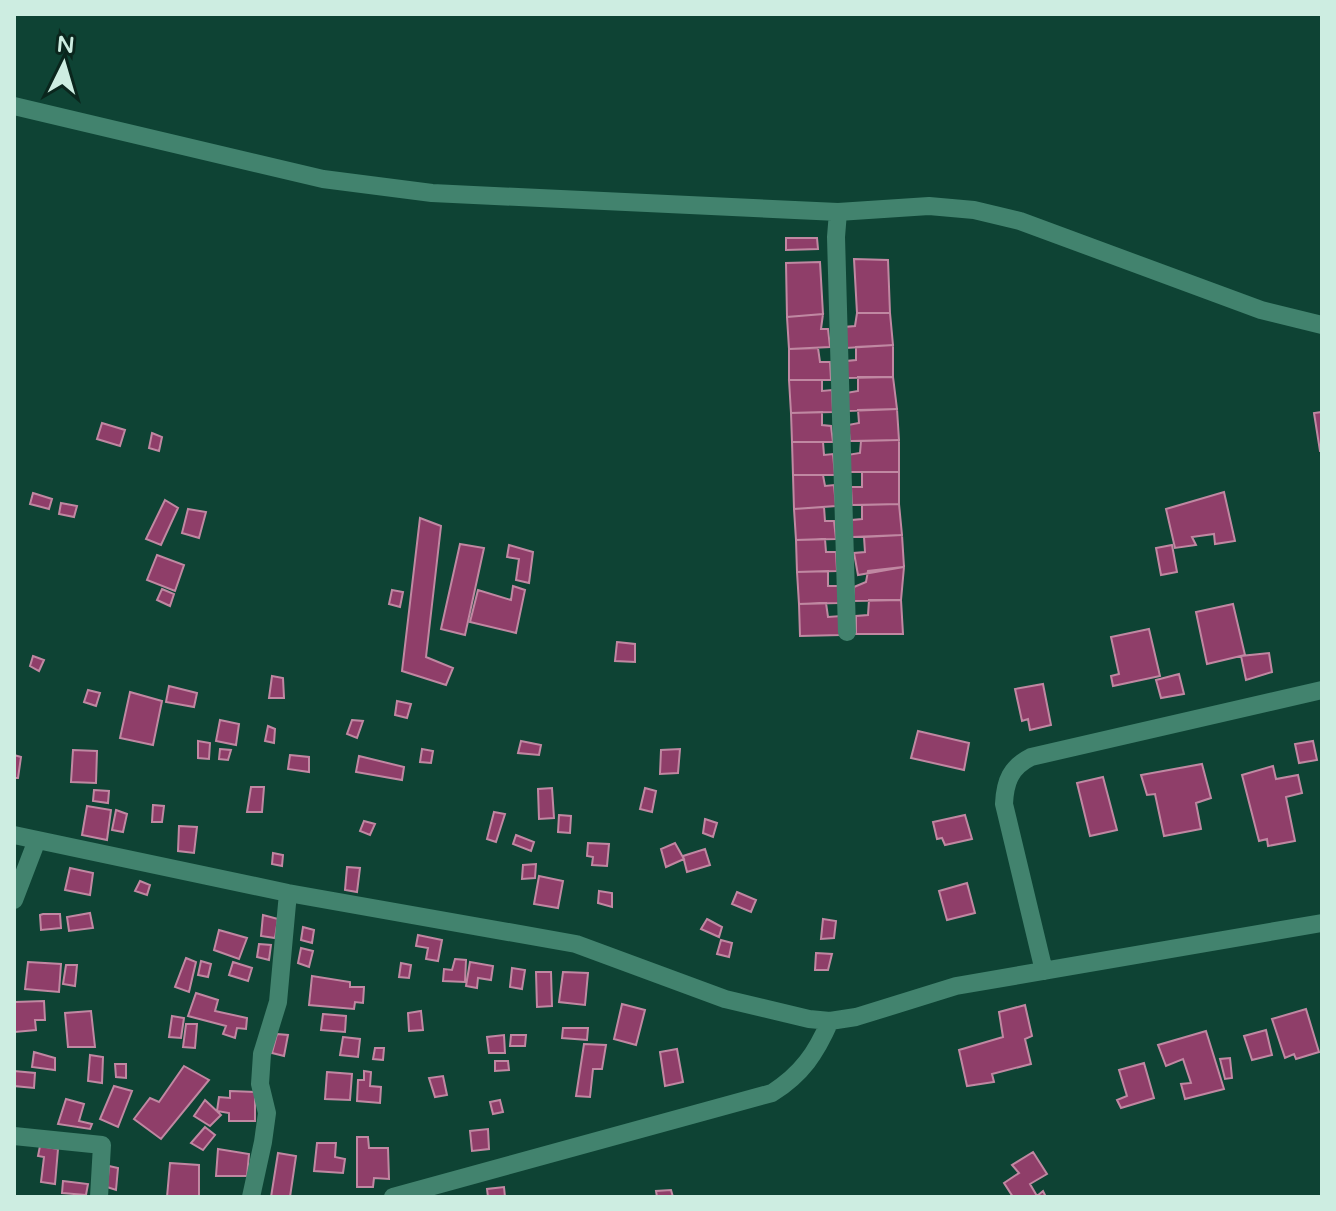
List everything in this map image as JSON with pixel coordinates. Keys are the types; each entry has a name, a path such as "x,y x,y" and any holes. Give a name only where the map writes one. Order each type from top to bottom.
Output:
{"street":[{"path":"14,106 323,179 432,193 838,212 929,206 974,210 1020,221 1261,310 1322,325"},
{"path":"838,212 836,237 847,632"},
{"path":"1044,971 1004,804 1004,789 1018,763 1031,757 1322,690"},
{"path":"14,835 288,893 576,944 725,999 784,1015 830,1021 886,1009 956,986 1322,923"},
{"path":"14,900 37,840"},
{"path":"251,1197 267,1113 260,1084 262,1054 278,1002 288,893"},
{"path":"393,1197 772,1093 808,1065 830,1021"},
{"path":"14,1136 102,1145 99,1197"}],"building":[{"path":"786,238 817,238 818,249 786,250"},
{"path":"854,259 888,260 890,313 857,313"},
{"path":"820,262 823,314 787,317 786,263"},
{"path":"857,313 890,313 893,345 846,348 844,327 855,326"},
{"path":"823,314 821,329 828,329 830,347 789,349 787,317"},
{"path":"893,345 893,377 847,378 846,361 856,360 856,347"},
{"path":"818,348 820,362 830,362 831,380 789,380 789,349"},
{"path":"858,377 893,377 897,409 848,411 846,393 858,391"},
{"path":"789,380 822,380 822,391 832,390 833,412 791,413"},
{"path":"897,409 899,440 850,441 848,425 859,423 858,410"},
{"path":"822,412 822,425 831,426 833,442 792,442 791,413"},
{"path":"1322,412 1322,451 1320,451 1314,413"},
{"path":"102,423 125,430 120,446 97,439"},
{"path":"152,433 162,437 159,451 149,448"},
{"path":"899,440 899,472 848,472 847,455 860,453 861,441"},
{"path":"792,442 823,442 824,455 833,454 835,475 793,475"},
{"path":"862,472 899,472 899,504 852,505 851,487 862,487"},
{"path":"793,475 823,475 825,486 834,485 836,506 794,509"},
{"path":"1224,492 1235,541 1215,544 1214,534 1192,537 1196,545 1175,548 1166,509"},
{"path":"33,493 52,499 49,509 30,504"},
{"path":"165,500 178,508 161,545 146,539"},
{"path":"61,503 77,506 74,517 59,514"},
{"path":"899,504 902,535 852,537 852,520 862,519 862,505"},
{"path":"824,507 825,521 834,521 836,539 796,540 794,509"},
{"path":"188,509 206,512 199,538 182,533"},
{"path":"420,518 441,526 426,657 453,668 446,685 402,671"},
{"path":"902,535 904,567 858,575 854,553 865,552 864,537"},
{"path":"825,539 826,552 836,552 837,571 797,572 796,540"},
{"path":"460,544 484,548 465,635 441,629"},
{"path":"509,545 533,552 529,583 516,580 519,559 507,557"},
{"path":"1172,545 1177,572 1161,575 1156,548"},
{"path":"157,555 184,565 175,591 147,580"},
{"path":"904,567 901,600 854,601 854,587 866,582 868,571"},
{"path":"828,571 828,586 839,586 839,603 799,604 797,572"},
{"path":"513,586 525,590 516,633 470,622 478,590 511,600"},
{"path":"162,589 174,594 170,606 157,600"},
{"path":"392,590 403,592 400,607 389,604"},
{"path":"869,600 901,600 903,634 856,634 856,616 868,615"},
{"path":"826,603 828,617 841,616 841,635 800,636 799,604"},
{"path":"1233,604 1245,655 1207,664 1196,612"},
{"path":"1149,629 1160,676 1113,686 1111,676 1119,674 1111,637"},
{"path":"617,642 635,644 635,662 615,661"},
{"path":"1269,653 1272,672 1246,680 1241,656"},
{"path":"33,656 44,660 39,671 30,666"},
{"path":"1179,674 1184,694 1161,698 1156,680"},
{"path":"272,676 283,678 284,698 269,698"},
{"path":"1043,684 1051,725 1030,730 1028,719 1022,721 1015,689"},
{"path":"169,686 197,693 194,707 166,702"},
{"path":"88,690 100,693 96,706 84,702"},
{"path":"130,692 162,701 153,745 120,738"},
{"path":"397,701 411,704 407,718 395,715"},
{"path":"220,720 239,724 236,745 216,741"},
{"path":"352,720 363,721 357,738 347,734"},
{"path":"268,726 275,729 274,743 265,741"},
{"path":"918,731 969,743 964,770 911,758"},
{"path":"198,741 210,743 209,759 198,758"},
{"path":"521,741 541,745 539,755 518,753"},
{"path":"1313,741 1317,760 1299,763 1295,744"},
{"path":"220,749 231,750 228,760 219,759"},
{"path":"422,749 433,751 431,763 420,762"},
{"path":"680,749 678,773 660,774 661,750"},
{"path":"73,750 97,751 96,783 71,782"},
{"path":"14,755 21,757 18,778 14,778"},
{"path":"290,755 309,757 309,772 288,769"},
{"path":"359,756 404,767 402,780 356,772"},
{"path":"1202,764 1211,798 1196,803 1201,829 1164,836 1155,794 1147,795 1141,775"},
{"path":"1273,766 1276,779 1298,775 1302,793 1286,797 1295,841 1268,846 1267,839 1259,841 1242,775"},
{"path":"1103,777 1117,830 1090,836 1077,783"},
{"path":"251,787 264,787 262,812 247,812"},
{"path":"552,788 554,818 539,819 538,789"},
{"path":"645,788 656,791 652,812 640,809"},
{"path":"94,790 109,791 108,803 93,801"},
{"path":"153,805 164,806 162,822 152,822"},
{"path":"87,806 111,810 107,840 82,835"},
{"path":"116,810 127,814 123,832 112,830"},
{"path":"494,812 505,814 496,842 487,839"},
{"path":"559,815 571,816 570,833 558,832"},
{"path":"965,815 972,839 945,845 942,838 937,839 933,822"},
{"path":"705,819 717,823 713,837 703,833"},
{"path":"364,821 375,824 370,835 360,831"},
{"path":"179,826 197,827 194,853 178,851"},
{"path":"516,835 534,842 531,851 513,844"},
{"path":"588,843 609,844 607,866 592,865 593,857 587,856"},
{"path":"675,843 684,859 666,867 661,849"},
{"path":"705,849 710,865 687,872 683,856"},
{"path":"273,853 283,855 282,866 272,864"},
{"path":"536,864 535,878 522,879 523,865"},
{"path":"347,867 360,868 357,892 345,890"},
{"path":"70,868 93,873 90,895 65,890"},
{"path":"539,876 563,881 558,908 534,904"},
{"path":"140,881 150,885 147,895 135,891"},
{"path":"967,883 975,913 947,920 939,891"},
{"path":"599,891 612,893 612,907 598,903"},
{"path":"737,892 756,900 751,912 732,904"},
{"path":"90,913 93,928 69,931 67,917"},
{"path":"60,914 61,928 41,930 40,915"},
{"path":"263,915 278,919 275,938 261,936"},
{"path":"707,919 722,927 719,937 701,929"},
{"path":"823,919 836,921 834,938 821,939"},
{"path":"303,927 314,930 312,943 301,940"},
{"path":"219,930 247,938 239,959 214,950"},
{"path":"418,935 442,940 438,961 426,959 428,948 416,946"},
{"path":"721,940 732,943 729,957 717,954"},
{"path":"259,944 271,945 269,960 257,957"},
{"path":"301,948 313,951 309,967 298,963"},
{"path":"816,953 832,954 828,970 815,970"},
{"path":"186,958 196,962 189,992 175,987"},
{"path":"455,959 466,960 465,982 443,981 444,969 452,970"},
{"path":"201,961 211,964 208,977 198,975"},
{"path":"28,962 61,964 59,992 25,989"},
{"path":"233,962 252,968 248,981 229,975"},
{"path":"470,962 493,966 491,980 478,978 477,988 466,986"},
{"path":"401,963 411,965 409,978 399,977"},
{"path":"66,965 77,965 75,986 63,984"},
{"path":"512,968 525,970 522,989 510,987"},
{"path":"536,972 551,972 552,1006 537,1007"},
{"path":"563,972 588,973 585,1005 559,1002"},
{"path":"312,976 350,982 350,987 364,987 363,1003 355,1002 354,1009 309,1005"},
{"path":"196,993 218,1000 215,1011 247,1018 246,1029 237,1028 235,1038 223,1034 226,1026 188,1016"},
{"path":"44,1001 45,1020 35,1020 36,1030 15,1032 15,1002"},
{"path":"622,1004 645,1010 636,1045 614,1039"},
{"path":"1025,1005 1032,1036 1025,1039 1031,1064 992,1074 994,1082 967,1086 959,1050 1003,1037 999,1012"},
{"path":"1306,1009 1319,1052 1296,1059 1294,1054 1285,1058 1272,1019"},
{"path":"91,1011 95,1047 68,1047 65,1013"},
{"path":"421,1011 423,1030 409,1031 408,1013"},
{"path":"323,1014 346,1016 345,1032 321,1030"},
{"path":"172,1016 184,1018 181,1038 169,1037"},
{"path":"186,1024 197,1024 195,1048 183,1047"},
{"path":"563,1028 588,1028 587,1040 562,1038"},
{"path":"1266,1030 1272,1055 1252,1060 1244,1036"},
{"path":"1206,1031 1224,1089 1185,1099 1181,1084 1191,1083 1183,1059 1166,1066 1158,1045"},
{"path":"277,1034 288,1035 284,1056 272,1053"},
{"path":"504,1035 505,1053 489,1053 487,1037"},
{"path":"511,1035 526,1035 525,1046 510,1046"},
{"path":"343,1037 360,1039 358,1057 340,1055"},
{"path":"584,1044 606,1045 602,1069 593,1069 590,1097 576,1096"},
{"path":"375,1048 384,1048 383,1060 373,1059"},
{"path":"677,1049 683,1082 665,1086 660,1052"},
{"path":"34,1052 55,1058 55,1070 32,1067"},
{"path":"90,1055 103,1057 102,1083 88,1081"},
{"path":"1230,1058 1232,1078 1225,1079 1220,1059"},
{"path":"495,1061 508,1061 509,1070 495,1071"},
{"path":"1144,1063 1154,1098 1121,1108 1117,1100 1127,1096 1119,1070"},
{"path":"115,1064 126,1064 126,1078 116,1077"},
{"path":"184,1066 209,1080 161,1139 134,1119 150,1098 159,1102"},
{"path":"14,1071 35,1073 34,1088 14,1086"},
{"path":"364,1071 371,1072 370,1086 381,1087 380,1103 357,1101 358,1080 364,1080"},
{"path":"327,1072 352,1074 350,1100 325,1099"},
{"path":"443,1076 447,1095 435,1097 429,1078"},
{"path":"114,1086 132,1091 118,1127 100,1119"},
{"path":"230,1091 255,1092 255,1121 229,1121 229,1113 217,1111 219,1097 230,1098"},
{"path":"66,1099 84,1104 79,1121 92,1124 90,1129 58,1124"},
{"path":"205,1100 221,1115 210,1126 194,1116"},
{"path":"500,1100 503,1112 493,1114 490,1102"},
{"path":"205,1127 215,1135 203,1150 191,1143"},
{"path":"488,1129 489,1149 472,1151 470,1131"},
{"path":"357,1137 368,1137 369,1148 388,1148 389,1179 374,1178 373,1187 357,1187"},
{"path":"317,1143 336,1143 335,1157 345,1159 343,1173 314,1171"},
{"path":"40,1146 58,1149 55,1184 41,1182 44,1157 38,1156"},
{"path":"218,1149 249,1154 247,1176 216,1176"},
{"path":"1033,1152 1047,1174 1030,1184 1037,1196 1043,1191 1046,1197 1013,1197 1004,1183 1019,1173 1012,1165"},
{"path":"278,1153 296,1156 290,1197 271,1197"},
{"path":"170,1163 199,1165 199,1197 167,1197"},
{"path":"109,1166 118,1168 116,1190 107,1187"},
{"path":"63,1181 88,1184 86,1195 62,1193"},
{"path":"504,1187 505,1197 488,1197 487,1189"},
{"path":"671,1190 673,1197 657,1197 656,1191"}]}
